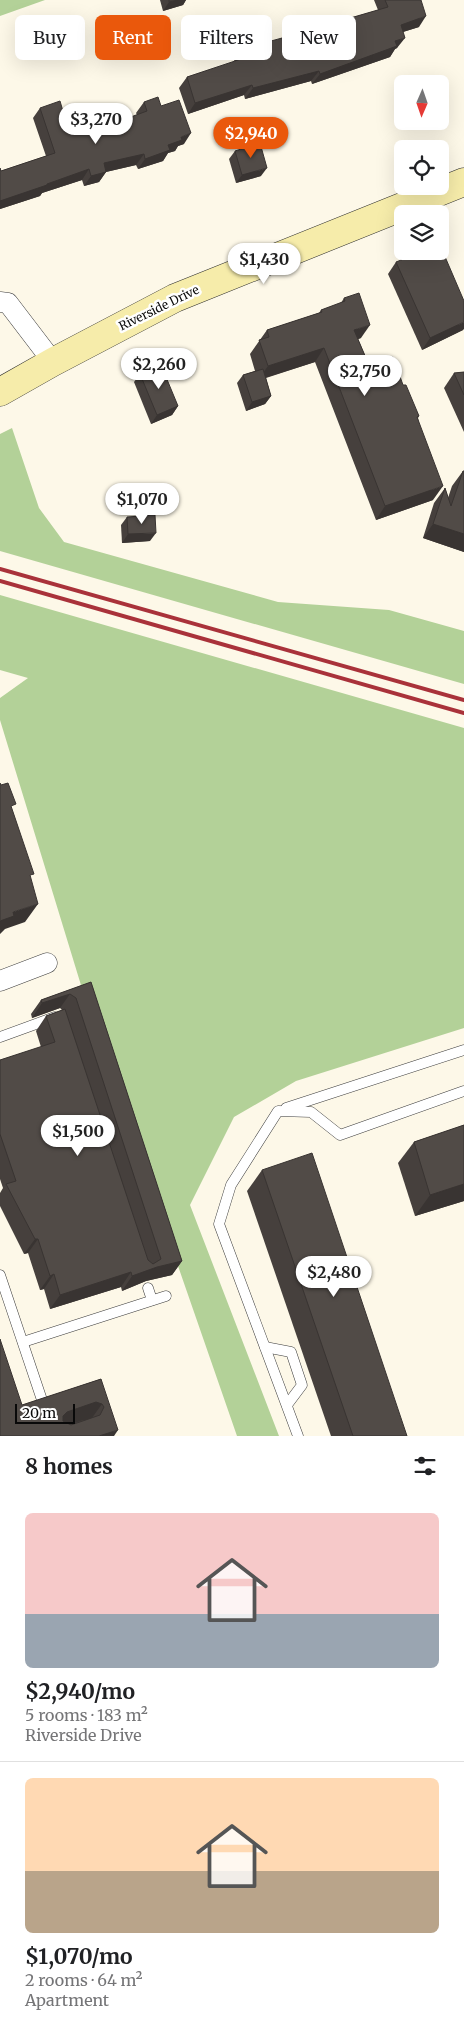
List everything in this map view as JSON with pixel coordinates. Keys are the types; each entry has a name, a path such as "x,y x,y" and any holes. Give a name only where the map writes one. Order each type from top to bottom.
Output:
{"main road":[{"name":"Riverside Drive","path":"0,392 175,298 464,182"}],"street":[{"path":"0,302 8,303 53,362"},
{"path":"0,980 47,963"}],"lane":[{"path":"0,1037 59,1015 62,1024"},
{"path":"298,1436 219,1224 231,1185 278,1111 464,1050"},
{"path":"278,1111 311,1112 340,1135 464,1091"},
{"path":"0,1275 3,1294 23,1342 44,1406"},
{"path":"148,1288 152,1300"},
{"path":"23,1342 166,1296"},
{"path":"265,1347 291,1352 302,1385 286,1405"}],"green space":[{"path":"0,0 45,0 0,16"},
{"path":"12,428 39,508 64,542 278,602 389,610 464,631 464,684 0,551 0,434"},
{"path":"0,595 464,728 464,1028 296,1081 234,1117 190,1205 279,1436 237,1436 84,995 0,720 0,698 28,678 0,670"}],"building":[{"path":"385,0 421,0 426,16 401,25 405,38 395,41 397,46 320,74 319,71 253,88 252,85 195,103 187,77 238,60 272,60 272,41 282,38 282,60 356,60 356,16 388,7"},
{"path":"158,97 161,106 179,100 191,133 181,137 182,140 168,145 170,150 145,159 144,154 104,163 106,172 91,176 89,169 0,201 0,168 1,171 55,153 40,108 60,101 67,125 106,115 109,125 147,111 144,102"},
{"path":"260,143 267,168 242,175 235,151"},
{"path":"401,260 446,260 464,301 464,322 430,338 396,262"},
{"path":"359,293 370,325 354,330 369,365 393,357 403,385 406,385 419,416 417,417 443,486 385,506 324,348 268,366 259,340 269,337 267,330 322,312 321,310 345,301 344,298"},
{"path":"161,365 178,406 157,415 140,374"},
{"path":"263,369 271,396 252,402 243,375"},
{"path":"464,372 464,395 454,373"},
{"path":"463,471 464,534 433,524 445,488 451,506"},
{"path":"155,515 156,533 128,534 127,517"},
{"path":"0,783 1,785 8,783 16,804 11,806 34,874 30,875 38,904 13,912 14,916 0,921"},
{"path":"91,982 182,1261 132,1276 131,1272 60,1295 54,1274 50,1276 38,1239 35,1239 6,1184 16,1181 0,1134 0,1060 55,1042 46,1016 65,1009 148,1260 153,1264 161,1259 76,998 70,994 42,1003 41,1000"},
{"path":"464,1125 464,1184 430,1195 414,1142"},
{"path":"312,1153 407,1436 353,1436 262,1170"},
{"path":"0,1339 22,1405 101,1379 118,1430 99,1436 0,1436","holes":["96,1402 104,1407 100,1415 71,1425 63,1421 63,1416 67,1412"]}],"railway":[{"path":"0,569 464,700"},
{"path":"0,581 464,713"}]}
